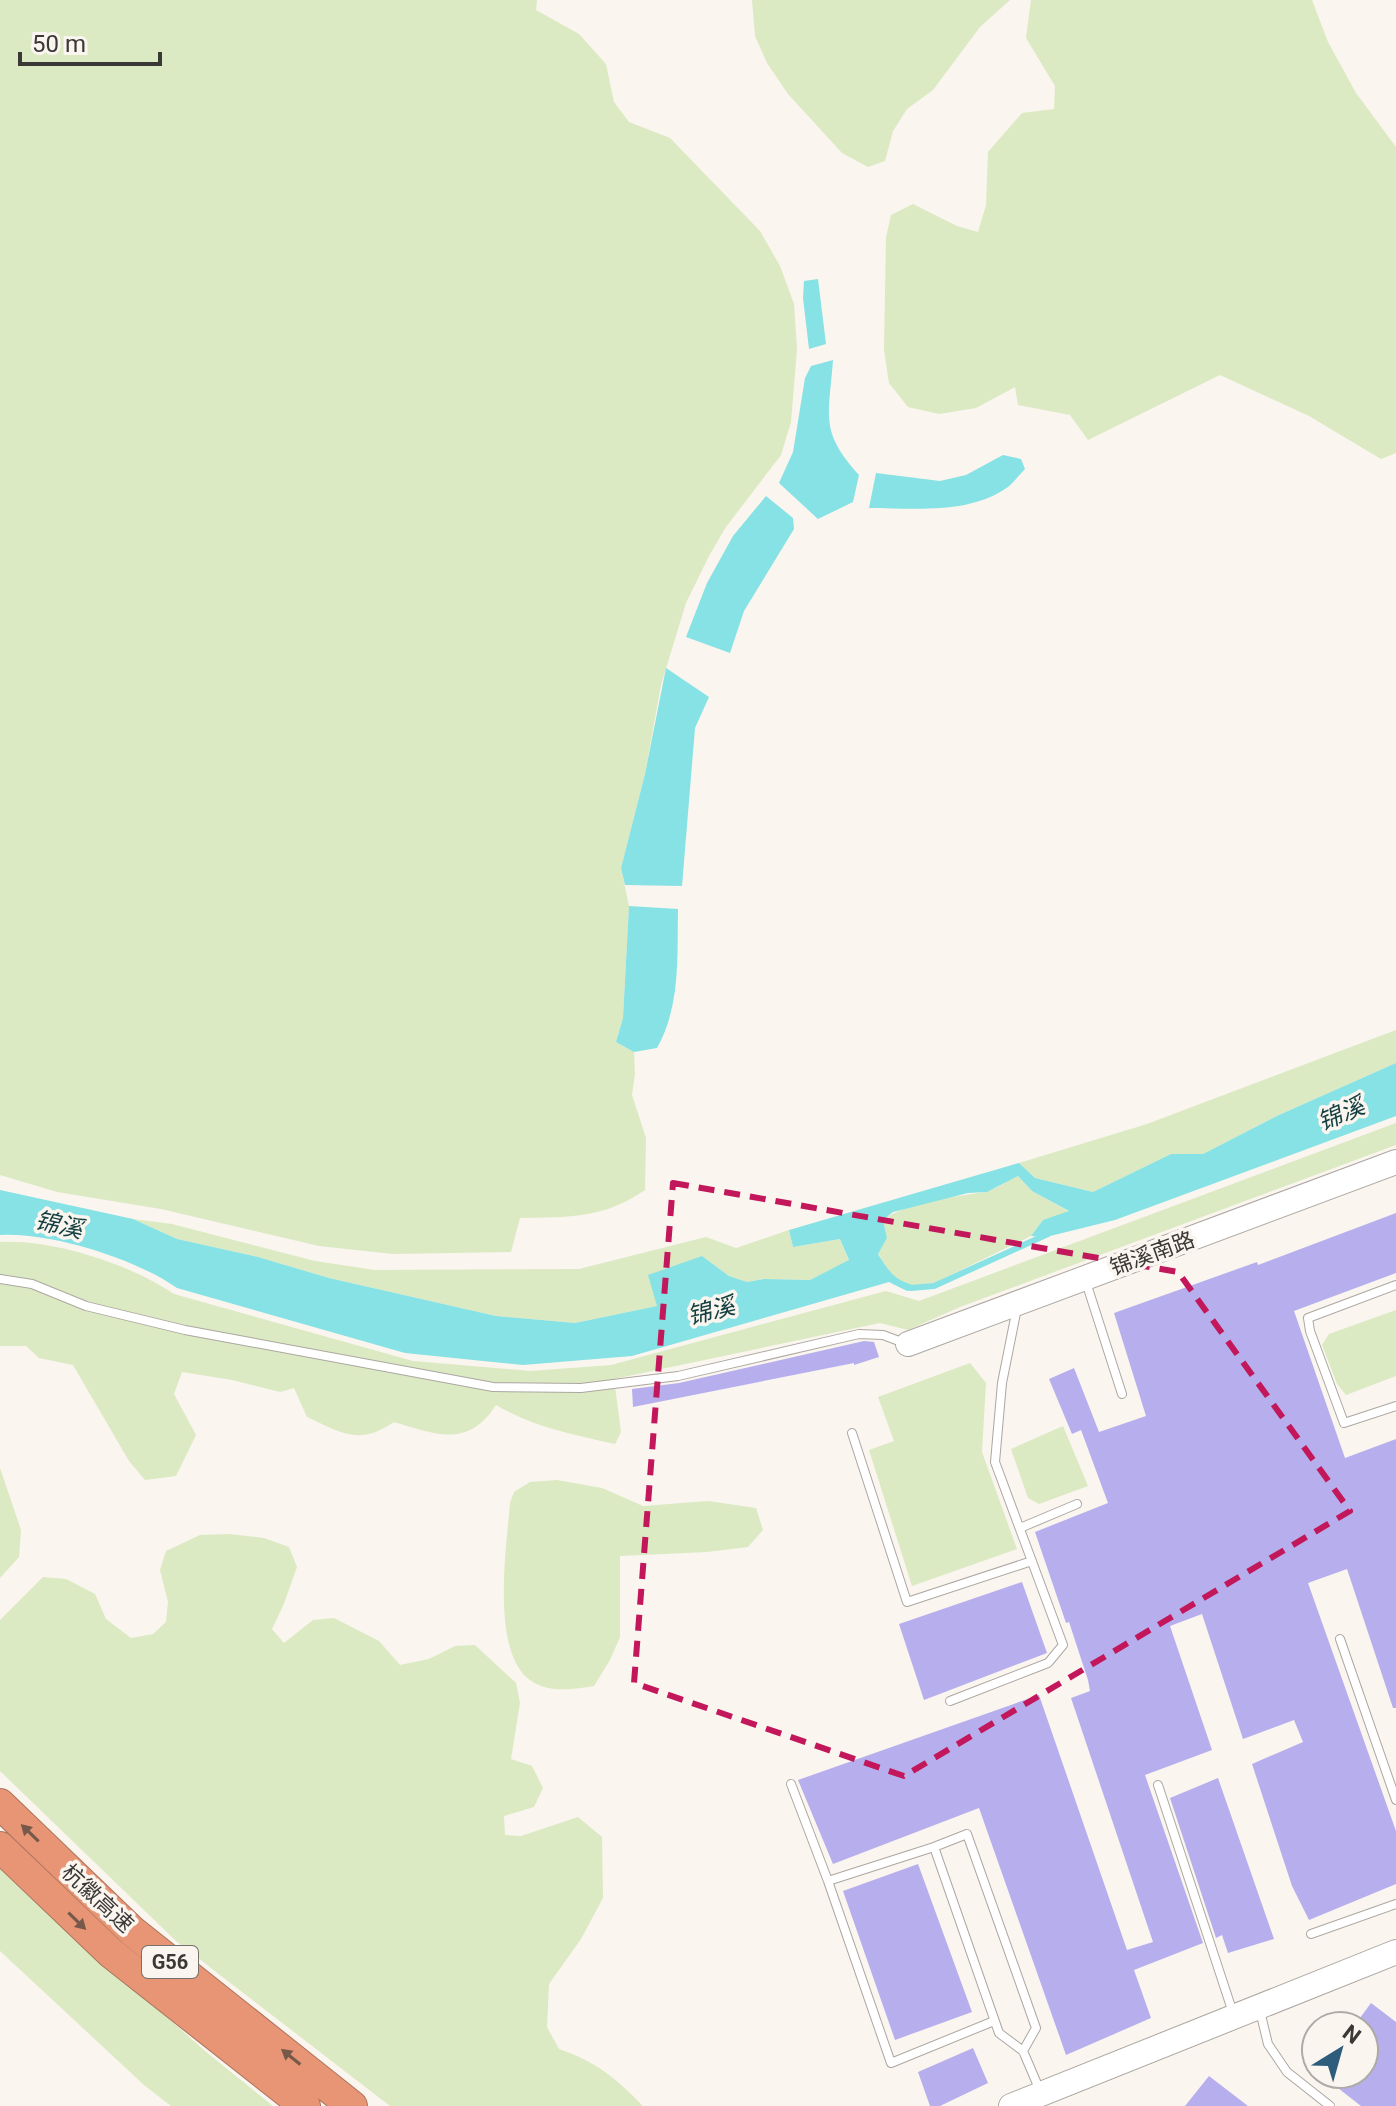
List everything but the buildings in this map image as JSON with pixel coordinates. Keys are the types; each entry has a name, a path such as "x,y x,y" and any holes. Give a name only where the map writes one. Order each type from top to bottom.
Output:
{"highway":[{"name":"杭徽高速","path":"0,1804 132,1931 352,2106"},
{"name":"杭徽高速","path":"0,1847 111,1953 305,2106"}],"street":[{"name":"锦溪南路","path":"908,1344 1396,1162"},
{"path":"1011,2106 1396,1952"}],"lane":[{"path":"1085,1278 1122,1394"},
{"path":"0,1279 32,1284 86,1306 185,1330 493,1387 581,1388 678,1376 859,1334 883,1335 908,1344"},
{"path":"1396,1285 1308,1318 1344,1423 1396,1406"},
{"path":"950,1701 1048,1663 1063,1645 995,1462 1002,1383 1017,1304"},
{"path":"852,1433 907,1602 1032,1561"},
{"path":"1020,1528 1077,1504"},
{"path":"1340,1639 1396,1800"},
{"path":"791,1784 891,2063 994,2021"},
{"path":"1158,1785 1234,2016"},
{"path":"828,1881 967,1834 1036,2028 1023,2051"},
{"path":"934,1847 999,2033 1023,2051 1041,2094"},
{"path":"1311,1934 1396,1904"},
{"path":"1259,2006 1268,2044 1287,2072 1330,2106"}],"highlighted area":[{"path":"673,1183 1178,1272 1350,1511 904,1776 634,1683"}],"green space":[{"path":"0,0 537,0 536,10 579,34 606,64 614,102 629,122 670,138 760,231 780,266 794,304 797,349 791,422 781,455 726,527 686,603 661,685 645,774 621,868 629,906 623,1018 616,1042 634,1052 632,1095 646,1138 645,1190 630,1199 585,1214 520,1218 511,1252 393,1254 319,1246 161,1209 57,1192 0,1175"},
{"path":"752,0 1010,0 980,27 933,90 907,109 893,131 885,161 868,167 842,153 788,94 767,63 755,36"},
{"path":"1031,0 1312,0 1328,42 1356,93 1396,147 1396,453 1381,459 1309,416 1220,375 1088,440 1070,415 1018,405 1015,387 976,408 939,414 908,407 889,383 884,350 886,237 891,215 913,204 957,226 978,232 986,205 988,152 1022,113 1054,109 1055,86 1026,38"},
{"path":"1396,1030 1396,1063 1279,1115 1203,1154 1171,1154 1093,1192 1035,1178 1019,1163 1147,1124"},
{"path":"1396,1123 1396,1145 960,1307 908,1330 880,1323 614,1379 621,1432 615,1444 539,1425 496,1405 485,1419 462,1433 423,1431 394,1422 371,1434 350,1434 307,1417 294,1388 280,1392 182,1372 174,1394 196,1435 176,1476 145,1480 129,1461 73,1365 39,1358 26,1346 0,1346 0,1242 21,1242 67,1249 136,1273 174,1294 413,1361 530,1371 611,1365 886,1291 919,1301"},
{"path":"1018,1176 1032,1191 1070,1212 1043,1220 1031,1236 924,1288 892,1277 878,1253 887,1238 883,1220 918,1205 988,1191"},
{"path":"133,1219 172,1224 315,1261 375,1270 579,1269 706,1237 736,1248 789,1230 793,1247 840,1239 849,1261 810,1280 764,1279 747,1282 729,1276 702,1256 657,1306 575,1323 496,1316 329,1278 258,1257 177,1239"},
{"path":"1396,1310 1396,1376 1346,1395 1337,1384 1322,1345 1329,1334"},
{"path":"970,1363 986,1383 982,1452 1017,1549 912,1586 869,1450 894,1441 878,1397"},
{"path":"1063,1426 1088,1486 1039,1504 1028,1498 1011,1449"},
{"path":"0,1468 21,1530 19,1557 0,1578"},
{"path":"557,1480 602,1488 643,1506 708,1501 756,1508 763,1530 748,1547 620,1556 620,1637 610,1660 594,1686 547,1688 533,1682 519,1669 510,1649 504,1571 510,1503 514,1492 530,1482"},
{"path":"200,1535 264,1538 289,1547 297,1567 272,1629 284,1643 313,1620 334,1618 379,1641 400,1665 429,1659 455,1646 475,1645 516,1683 520,1703 511,1759 532,1766 543,1788 534,1807 504,1816 505,1835 521,1836 578,1817 602,1837 603,1898 581,1939 549,1984 547,2027 559,2049 584,2059 604,2072 643,2106 390,2106 176,1941 0,1771 0,1620 43,1577 66,1579 95,1594 106,1619 131,1638 153,1634 166,1622 168,1602 160,1570 166,1551"},
{"path":"0,1868 205,2051 273,2106 171,2106 144,2085 0,1951"}],"water":[{"path":"818,279 826,344 809,349 804,281"},
{"path":"833,360 829,409 832,434 846,460 859,475 853,502 818,519 779,483 793,452 805,378 811,366"},
{"path":"1003,455 1021,459 1025,469 1008,487 993,496 941,508 869,508 876,473 940,481 966,475"},
{"path":"766,496 793,518 794,529 744,611 730,653 686,637 707,583 733,536"},
{"path":"666,668 709,697 695,728 682,886 625,885 621,868 645,774"},
{"path":"629,906 678,909 676,980 665,1032 657,1048 634,1052 616,1042 623,1018"},
{"path":"1396,1063 1396,1116 1115,1220 1046,1237 1031,1236 1043,1220 1069,1211 1032,1191 1018,1176 987,1192 968,1193 893,1212 883,1220 887,1238 878,1254 896,1277 924,1288 907,1291 889,1282 632,1356 523,1365 405,1353 177,1288 139,1267 68,1243 21,1235 0,1235 0,1190 133,1219 177,1239 258,1257 329,1278 496,1316 575,1323 657,1306 648,1275 702,1256 729,1276 747,1282 764,1279 810,1280 849,1260 840,1239 793,1247 789,1230 1019,1163 1035,1178 1093,1192 1171,1154 1203,1154 1279,1115"}],"waterway":[{"name":"锦溪","path":"911,1288 934,1286 1048,1234"}]}
